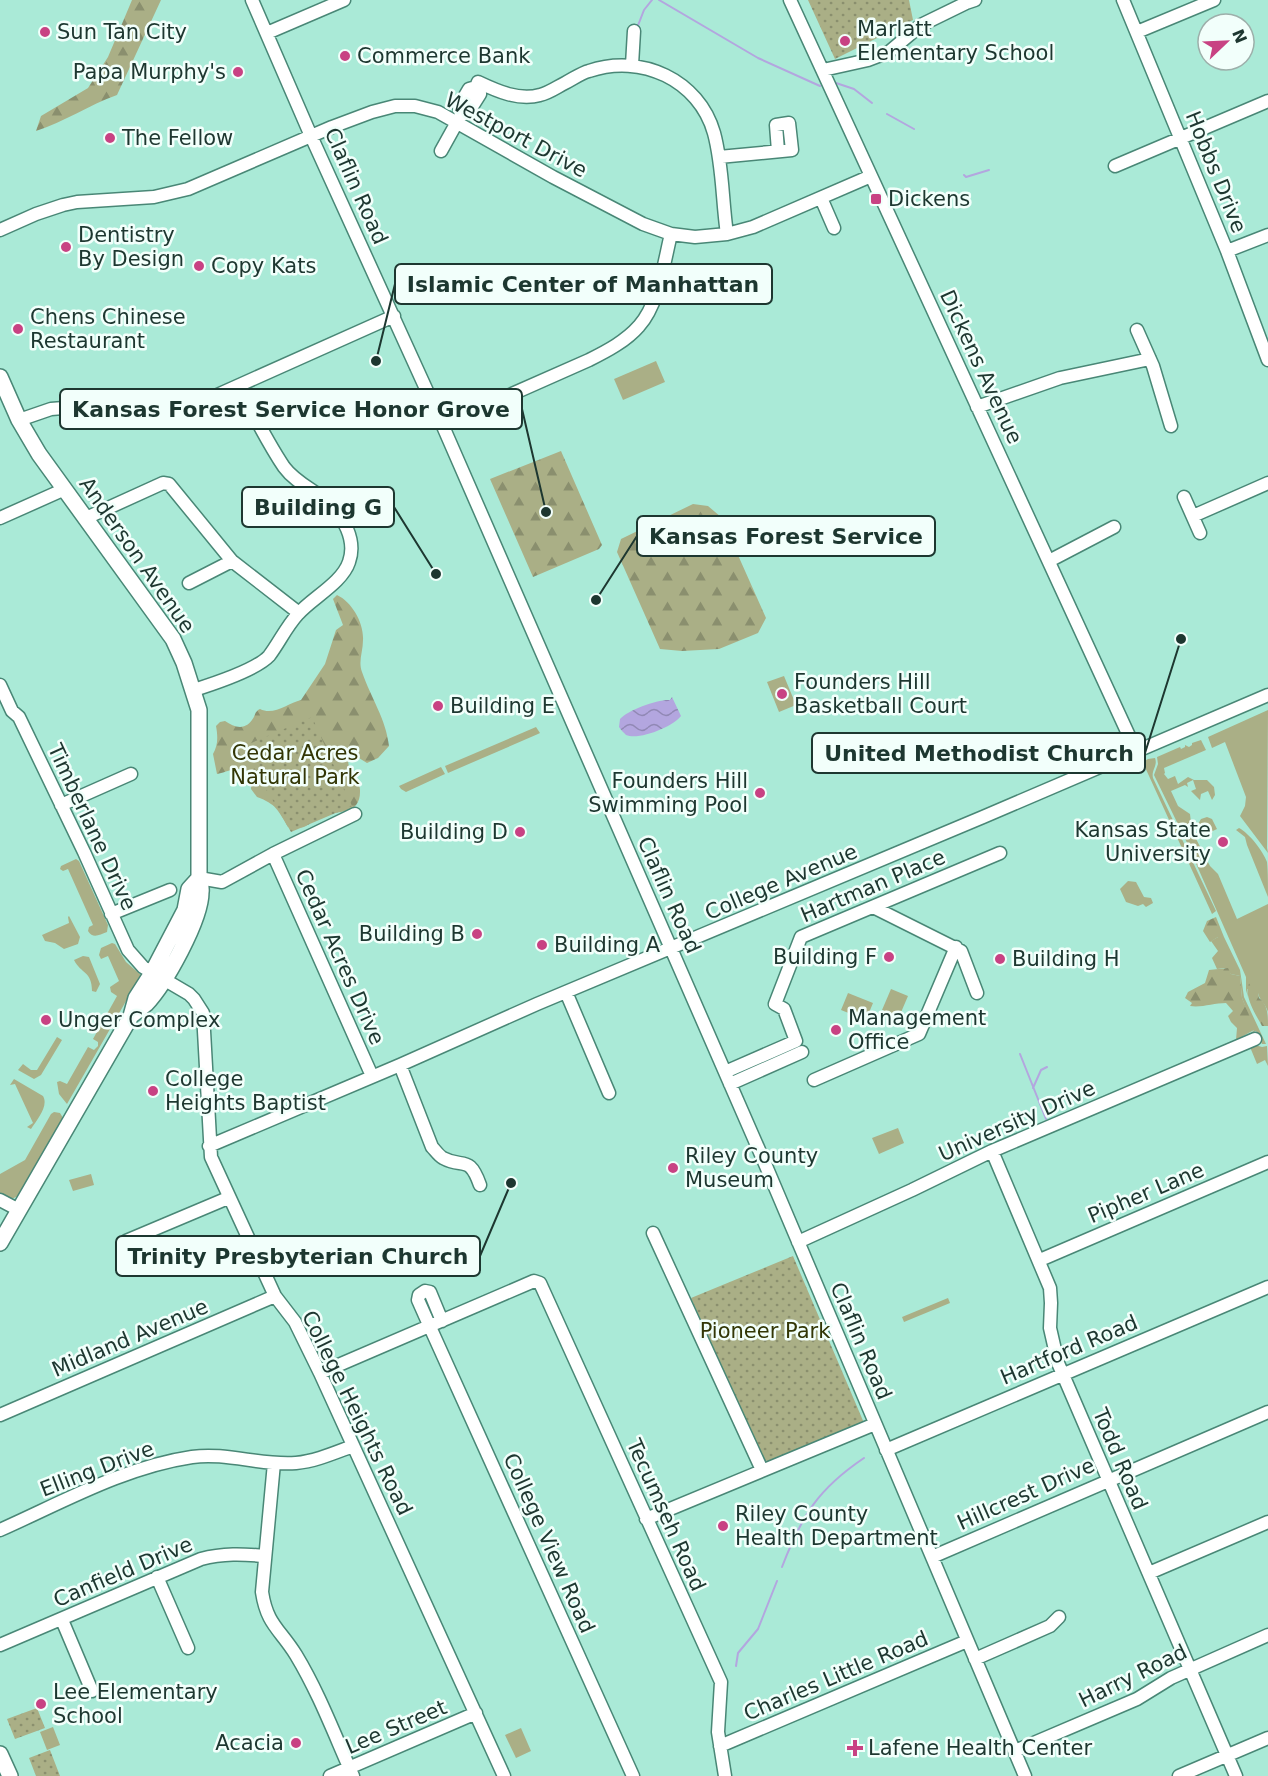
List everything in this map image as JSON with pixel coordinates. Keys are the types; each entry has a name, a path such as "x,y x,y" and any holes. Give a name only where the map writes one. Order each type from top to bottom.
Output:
{"main road":[{"name":"Anderson Avenue","path":"0,377 19,420 39,454 172,639 194,690 200,727 199,878 189,889 185,910 158,976 136,998 131,1016 0,1243"},
{"path":"0,1754 10,1776"}],"street":[{"name":"Claflin Road","path":"252,0 394,316 672,949 1025,1776"},
{"path":"267,33 344,0"},
{"name":"Dickens Avenue","path":"790,0 1136,751"},
{"path":"823,70 868,60 889,52 921,26 975,0"},
{"name":"Hobbs Drive","path":"1124,0 1227,251 1268,360"},
{"path":"1137,32 1214,0"},
{"path":"632,65 634,31"},
{"path":"441,151 458,119 459,106 469,89 476,87 478,82 501,93 523,97 540,95 588,71 616,65 632,65 658,71 681,85 697,100 714,132 727,234"},
{"path":"1115,166 1268,101"},
{"name":"Westport Drive","path":"0,230 63,205 154,197 189,189 312,136 372,112 395,106 415,106 458,119 553,177 643,224 671,234 695,237 727,234 753,226 871,176"},
{"path":"719,158 778,151"},
{"path":"820,198 834,228"},
{"path":"442,425 589,360 611,349 630,334 641,324 656,295 671,234"},
{"path":"1227,251 1268,235"},
{"path":"19,420 51,409 215,396 394,316"},
{"path":"1137,330 1150,358 1171,426"},
{"path":"977,406 1060,378 1150,358"},
{"path":"194,690 219,682 267,657 298,613 323,593 349,564 351,551 350,537 341,518 327,501 298,482 284,467 238,387"},
{"path":"86,518 163,483 169,484 232,561 298,613"},
{"path":"1193,516 1268,483"},
{"path":"0,518 65,489"},
{"path":"1185,497 1200,533"},
{"path":"1049,561 1114,527"},
{"path":"189,583 232,561"},
{"name":"Timberlane Drive","path":"0,686 12,711 19,717 128,950 137,962 158,976"},
{"name":"College Avenue","path":"209,1146 566,992 1268,695"},
{"path":"0,716 12,711"},
{"path":"61,804 131,774"},
{"path":"199,878 222,882 355,814"},
{"name":"Hartman Place","path":"728,1078 799,1046 784,1009 775,1004 801,937 1000,853"},
{"name":"Cedar Acres Drive","path":"273,854 372,1076"},
{"path":"111,914 170,890"},
{"path":"873,907 956,947 963,953 977,993"},
{"path":"814,1080 919,1034 956,947"},
{"name":"College Heights Road","path":"158,976 189,994 202,1013 211,1157 275,1296 295,1322 320,1373 504,1776"},
{"path":"566,992 609,1093"},
{"name":"University Drive","path":"798,1242 992,1151 1254,1039"},
{"path":"400,1065 432,1147 442,1158 470,1167 475,1171 480,1185"},
{"name":"Todd Road","path":"992,1151 1050,1288 1050,1328 1054,1349 1063,1374 1236,1776"},
{"name":"Pipher Lane","path":"1040,1260 1268,1162"},
{"path":"126,1241 228,1198"},
{"path":"0,1200 19,1210"},
{"path":"653,1233 762,1470"},
{"name":"Tecumseh Road","path":"442,1321 534,1281 540,1283 645,1519 721,1682 718,1710 720,1746 725,1776"},
{"name":"Hartford Road","path":"885,1450 1268,1287"},
{"name":"College View Road","path":"442,1321 431,1294 428,1291 422,1292 418,1297 430,1327 633,1776"},
{"name":"Midland Avenue","path":"0,1415 275,1296"},
{"path":"320,1373 442,1321"},
{"name":"Hillcrest Drive","path":"932,1557 1268,1412"},
{"path":"645,1519 875,1424"},
{"name":"Elling Drive","path":"0,1530 119,1478 153,1466 192,1457 221,1456 273,1463 295,1463 312,1460 353,1446"},
{"path":"273,1463 262,1592 269,1620 296,1655 351,1772"},
{"path":"1149,1573 1268,1522"},
{"name":"Canfield Drive","path":"0,1646 201,1558 217,1555 265,1556"},
{"path":"156,1577 188,1648"},
{"path":"975,1659 1050,1626 1059,1617"},
{"path":"62,1620 92,1691"},
{"name":"Harry Road","path":"1015,1751 1137,1699 1190,1669 1268,1635"},
{"name":"Charles Little Road","path":"720,1746 967,1641"},
{"name":"Lee Street","path":"330,1776 351,1772 476,1713"},
{"path":"1179,1776 1268,1738"}],"green space":[{"path":"132,0 161,0 117,95 36,131 41,116 88,88 108,57"},
{"name":"Marlatt Elementary School","path":"808,0 909,0 913,20 835,59"},
{"path":"656,361 665,382 623,400 614,379"},
{"path":"561,451 602,545 599,549 533,577 490,479"},
{"path":"693,504 708,506 721,517 766,618 758,633 719,649 682,651 660,649 617,552 621,539"},
{"path":"337,595 348,603 359,620 363,633 361,668 382,718 389,746 378,758 367,763 354,755 348,760 350,770 360,790 357,804 353,808 322,816 304,827 288,827 276,808 257,797 251,789 252,773 238,769 217,774 213,754 217,741 216,726 225,721 235,726 246,726 260,709 276,710 301,700 325,664 336,630 343,625 333,599"},
{"name":"Founders Hill Basketball Court","path":"784,676 796,705 779,712 767,682"},
{"path":"1268,710 1268,853 1240,816 1246,797 1225,742 1212,748 1208,737"},
{"name":"Cedar Acres Natural Park","path":"312,717 352,806 291,832 242,747"},
{"path":"536,727 540,733 448,773 445,766"},
{"path":"1201,740 1206,750 1164,768 1164,774 1168,779 1175,776 1178,784 1188,777 1194,780 1207,780 1214,787 1215,795 1212,800 1208,791 1201,794 1200,800 1191,791 1196,789 1193,780 1187,783 1188,787 1185,785 1171,791 1178,806 1190,814 1192,831 1210,866 1218,874 1237,919 1268,904 1268,1012 1258,993 1247,989 1248,997 1246,990 1246,977 1194,859 1194,851 1191,851 1154,775 1158,764 1157,757 1180,747 1181,749 1185,745 1189,747 1192,743"},
{"path":"1155,758 1153,778 1216,911 1212,914 1144,765 1143,762"},
{"path":"441,767 445,774 406,792 399,786"},
{"path":"1207,817 1212,819 1217,829 1200,837 1198,824 1201,819"},
{"path":"1239,828 1255,843 1267,862 1268,897 1245,837 1236,830"},
{"path":"76,859 79,861 108,925 107,932 99,935 94,936 88,931 93,925 68,869 63,871 60,869 61,866"},
{"path":"1128,881 1136,882 1144,897 1151,898 1153,903 1146,907 1143,904 1138,906 1126,902 1120,889"},
{"path":"69,916 80,937 78,944 64,949 55,943 45,941 42,935 69,923"},
{"path":"1216,917 1224,937 1218,937 1210,942 1203,931 1207,921"},
{"path":"1224,937 1240,970 1244,997 1266,1044 1262,1044 1256,1031 1251,1033 1254,1030 1242,998 1240,976 1231,974 1225,968 1217,969 1212,958 1218,951 1211,941"},
{"path":"115,944 126,962 141,975 67,1104 59,1094 57,1082 67,1084 88,1047 94,1050 98,1046 98,1042 93,1039 117,996 111,992 110,987 119,981 108,956 101,959 99,955 101,948"},
{"path":"83,956 89,957 100,984 96,992 92,991 92,984 88,976 74,960"},
{"path":"1228,968 1231,974 1240,976 1242,998 1254,1027 1254,1030 1236,1040 1237,1028 1228,1016 1233,1011 1226,1003 1190,1006 1192,1003 1185,998 1188,992 1205,983 1209,970"},
{"path":"1250,982 1259,988 1259,998 1267,1011 1268,1026 1262,1026 1251,1004 1248,992"},
{"path":"891,989 908,996 899,1017 882,1010"},
{"path":"848,993 873,1003 866,1020 841,1010"},
{"path":"57,1037 62,1040 41,1075 34,1079 18,1070 23,1064 31,1070 37,1070"},
{"path":"1267,1046 1268,1066 1265,1060 1257,1064 1250,1047"},
{"path":"14,1079 43,1096 42,1113 31,1129 27,1127 33,1123 15,1084 10,1085"},
{"path":"54,1112 60,1113 63,1118 19,1195 9,1198 0,1193 0,1174 25,1160"},
{"path":"898,1128 904,1143 879,1154 872,1138"},
{"path":"91,1174 94,1185 73,1191 69,1180"},
{"name":"Pioneer Park","path":"793,1256 864,1423 770,1462 762,1459 691,1298"},
{"path":"948,1298 950,1303 904,1322 902,1317"},
{"path":"37,1708 45,1728 15,1739 7,1719"},
{"path":"53,1727 60,1745 47,1750 40,1732"},
{"path":"521,1728 531,1751 516,1758 505,1735"},
{"path":"50,1750 60,1776 36,1776 29,1758"}],"water":[{"path":"672,697 681,716 671,724 656,732 639,736 626,735 619,727 620,719 630,712 651,703 670,700"}],"waterway":[{"path":"637,28 644,10 652,0"},
{"path":"659,0 758,58 820,86"},
{"path":"836,83 854,89 872,103"},
{"path":"887,114 914,129"},
{"path":"964,175 966,177 989,170"},
{"path":"1020,1054 1046,1119"},
{"path":"1033,1088 1041,1070 1047,1067"},
{"path":"782,1567 797,1532 813,1505 823,1492 864,1458"},
{"path":"736,1666 738,1653 758,1629 777,1581"}],"place":[{"name":"Sun Tan City","path":"45,32"},
{"name":"Marlatt Elementary School","path":"845,41"},
{"name":"Commerce Bank","path":"345,56"},
{"name":"Papa Murphy's","path":"238,72"},
{"name":"The Fellow","path":"110,138"},
{"name":"Dickens","path":"876,199"},
{"name":"Dentistry By Design","path":"66,247"},
{"name":"Copy Kats","path":"199,266"},
{"name":"Chens Chinese Restaurant","path":"18,329"},
{"name":"Islamic Center of Manhattan","path":"376,361"},
{"name":"Kansas Forest Service Honor Grove","path":"546,512"},
{"name":"Building G","path":"436,574"},
{"name":"Kansas Forest Service","path":"596,600"},
{"name":"United Methodist Church","path":"1181,639"},
{"name":"Founders Hill Basketball Court","path":"782,694"},
{"name":"Building E","path":"438,706"},
{"name":"Founders Hill Swimming Pool","path":"760,793"},
{"name":"Building D","path":"520,832"},
{"name":"Kansas State University","path":"1223,842"},
{"name":"Building B","path":"477,934"},
{"name":"Building A","path":"542,945"},
{"name":"Building F","path":"889,957"},
{"name":"Building H","path":"1000,959"},
{"name":"Unger Complex","path":"46,1020"},
{"name":"Management Office","path":"836,1030"},
{"name":"College Heights Baptist","path":"153,1091"},
{"name":"Riley County Museum","path":"673,1168"},
{"name":"Trinity Presbyterian Church","path":"511,1183"},
{"name":"Riley County Health Department","path":"723,1526"},
{"name":"Lee Elementary School","path":"41,1704"},
{"name":"Acacia","path":"296,1743"},
{"name":"Lafene Health Center","path":"855,1748"}]}
